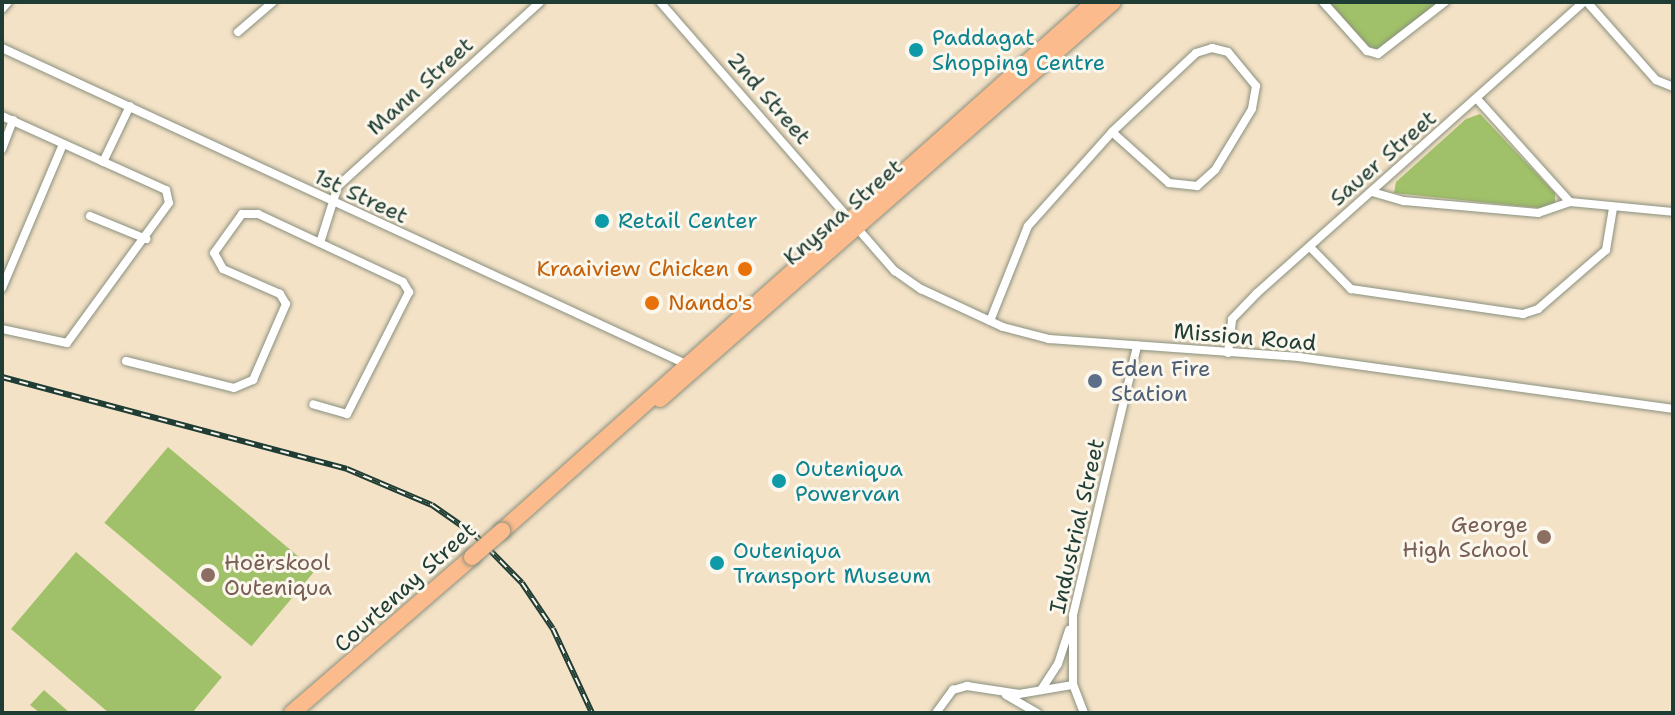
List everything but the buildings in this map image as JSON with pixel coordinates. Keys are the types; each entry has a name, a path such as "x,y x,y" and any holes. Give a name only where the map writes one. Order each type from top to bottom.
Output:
{"highway":[{"name":"Knysna Street","path":"853,224 1095,2"},
{"name":"Knysna Street","path":"502,531 1113,2"},
{"name":"Courtenay Street","path":"292,713 338,677 502,531"},
{"name":"Courtenay Street","path":"307,713 338,677"}],"street":[{"path":"238,32 273,2"},
{"name":"Mann Street","path":"331,202 347,177 540,2"},
{"name":"2nd Street","path":"660,2 853,224"},
{"path":"1323,2 1367,51 1378,54 1445,2"},
{"path":"1585,2 1656,80 1673,87"},
{"name":"Sauer Street","path":"1228,353 1232,319 1585,2"},
{"name":"1st Street","path":"2,41 13,51"},
{"name":"1st Street","path":"2,48 690,366"},
{"path":"990,321 1028,226 1112,132 1203,49 1228,52 1256,86 1252,109 1215,170 1197,186 1169,183 1112,132"},
{"path":"1478,100 1570,202"},
{"path":"103,162 130,106"},
{"path":"2,116 168,194 168,211 65,345 2,329"},
{"path":"2,149 13,120"},
{"path":"2,288 4,275 63,144"},
{"path":"1372,192 1404,201 1538,213 1570,202 1673,212"},
{"path":"320,243 331,202"},
{"path":"1310,247 1351,289 1523,314 1538,309 1606,250 1613,208"},
{"path":"126,361 234,388 248,384 285,318 286,304 280,294 217,264 216,248 234,222 249,213 403,282 410,298 347,414 313,404"},
{"path":"90,216 146,239"},
{"name":"Mission Road","path":"853,224 910,282 990,321 1049,339 1299,357 1673,409"},
{"name":"Industrial Street","path":"1084,713 1073,685 1073,615 1137,346"},
{"path":"1041,690 1058,664 1073,615"},
{"path":"936,713 943,699 959,688 1002,692 1073,685"},
{"path":"1002,692 1037,713"}],"green space":[{"path":"1329,2 1438,2 1379,50 1368,46"},
{"path":"1480,114 1555,193 1555,203 1539,208 1394,193 1396,182 1466,119"},
{"path":"168,447 315,570 251,646 104,523"},
{"path":"76,552 222,677 192,713 109,713 11,629"},
{"path":"44,690 70,713 40,713 30,705"}],"railway":[{"path":"2,377 347,469 432,505 475,535 522,583 553,629 592,713"}],"place":[{"name":"Paddagat Shopping Centre","path":"916,50"},
{"name":"Retail Center","path":"602,221"},
{"name":"Kraaiview Chicken","path":"745,269"},
{"name":"Nando's","path":"652,303"},
{"name":"Eden Fire Station","path":"1095,381"},
{"name":"Outeniqua Powervan","path":"779,481"},
{"name":"George High School","path":"1544,537"},
{"name":"Outeniqua Transport Museum","path":"717,563"},
{"name":"Hoërskool Outeniqua","path":"208,575"}]}
